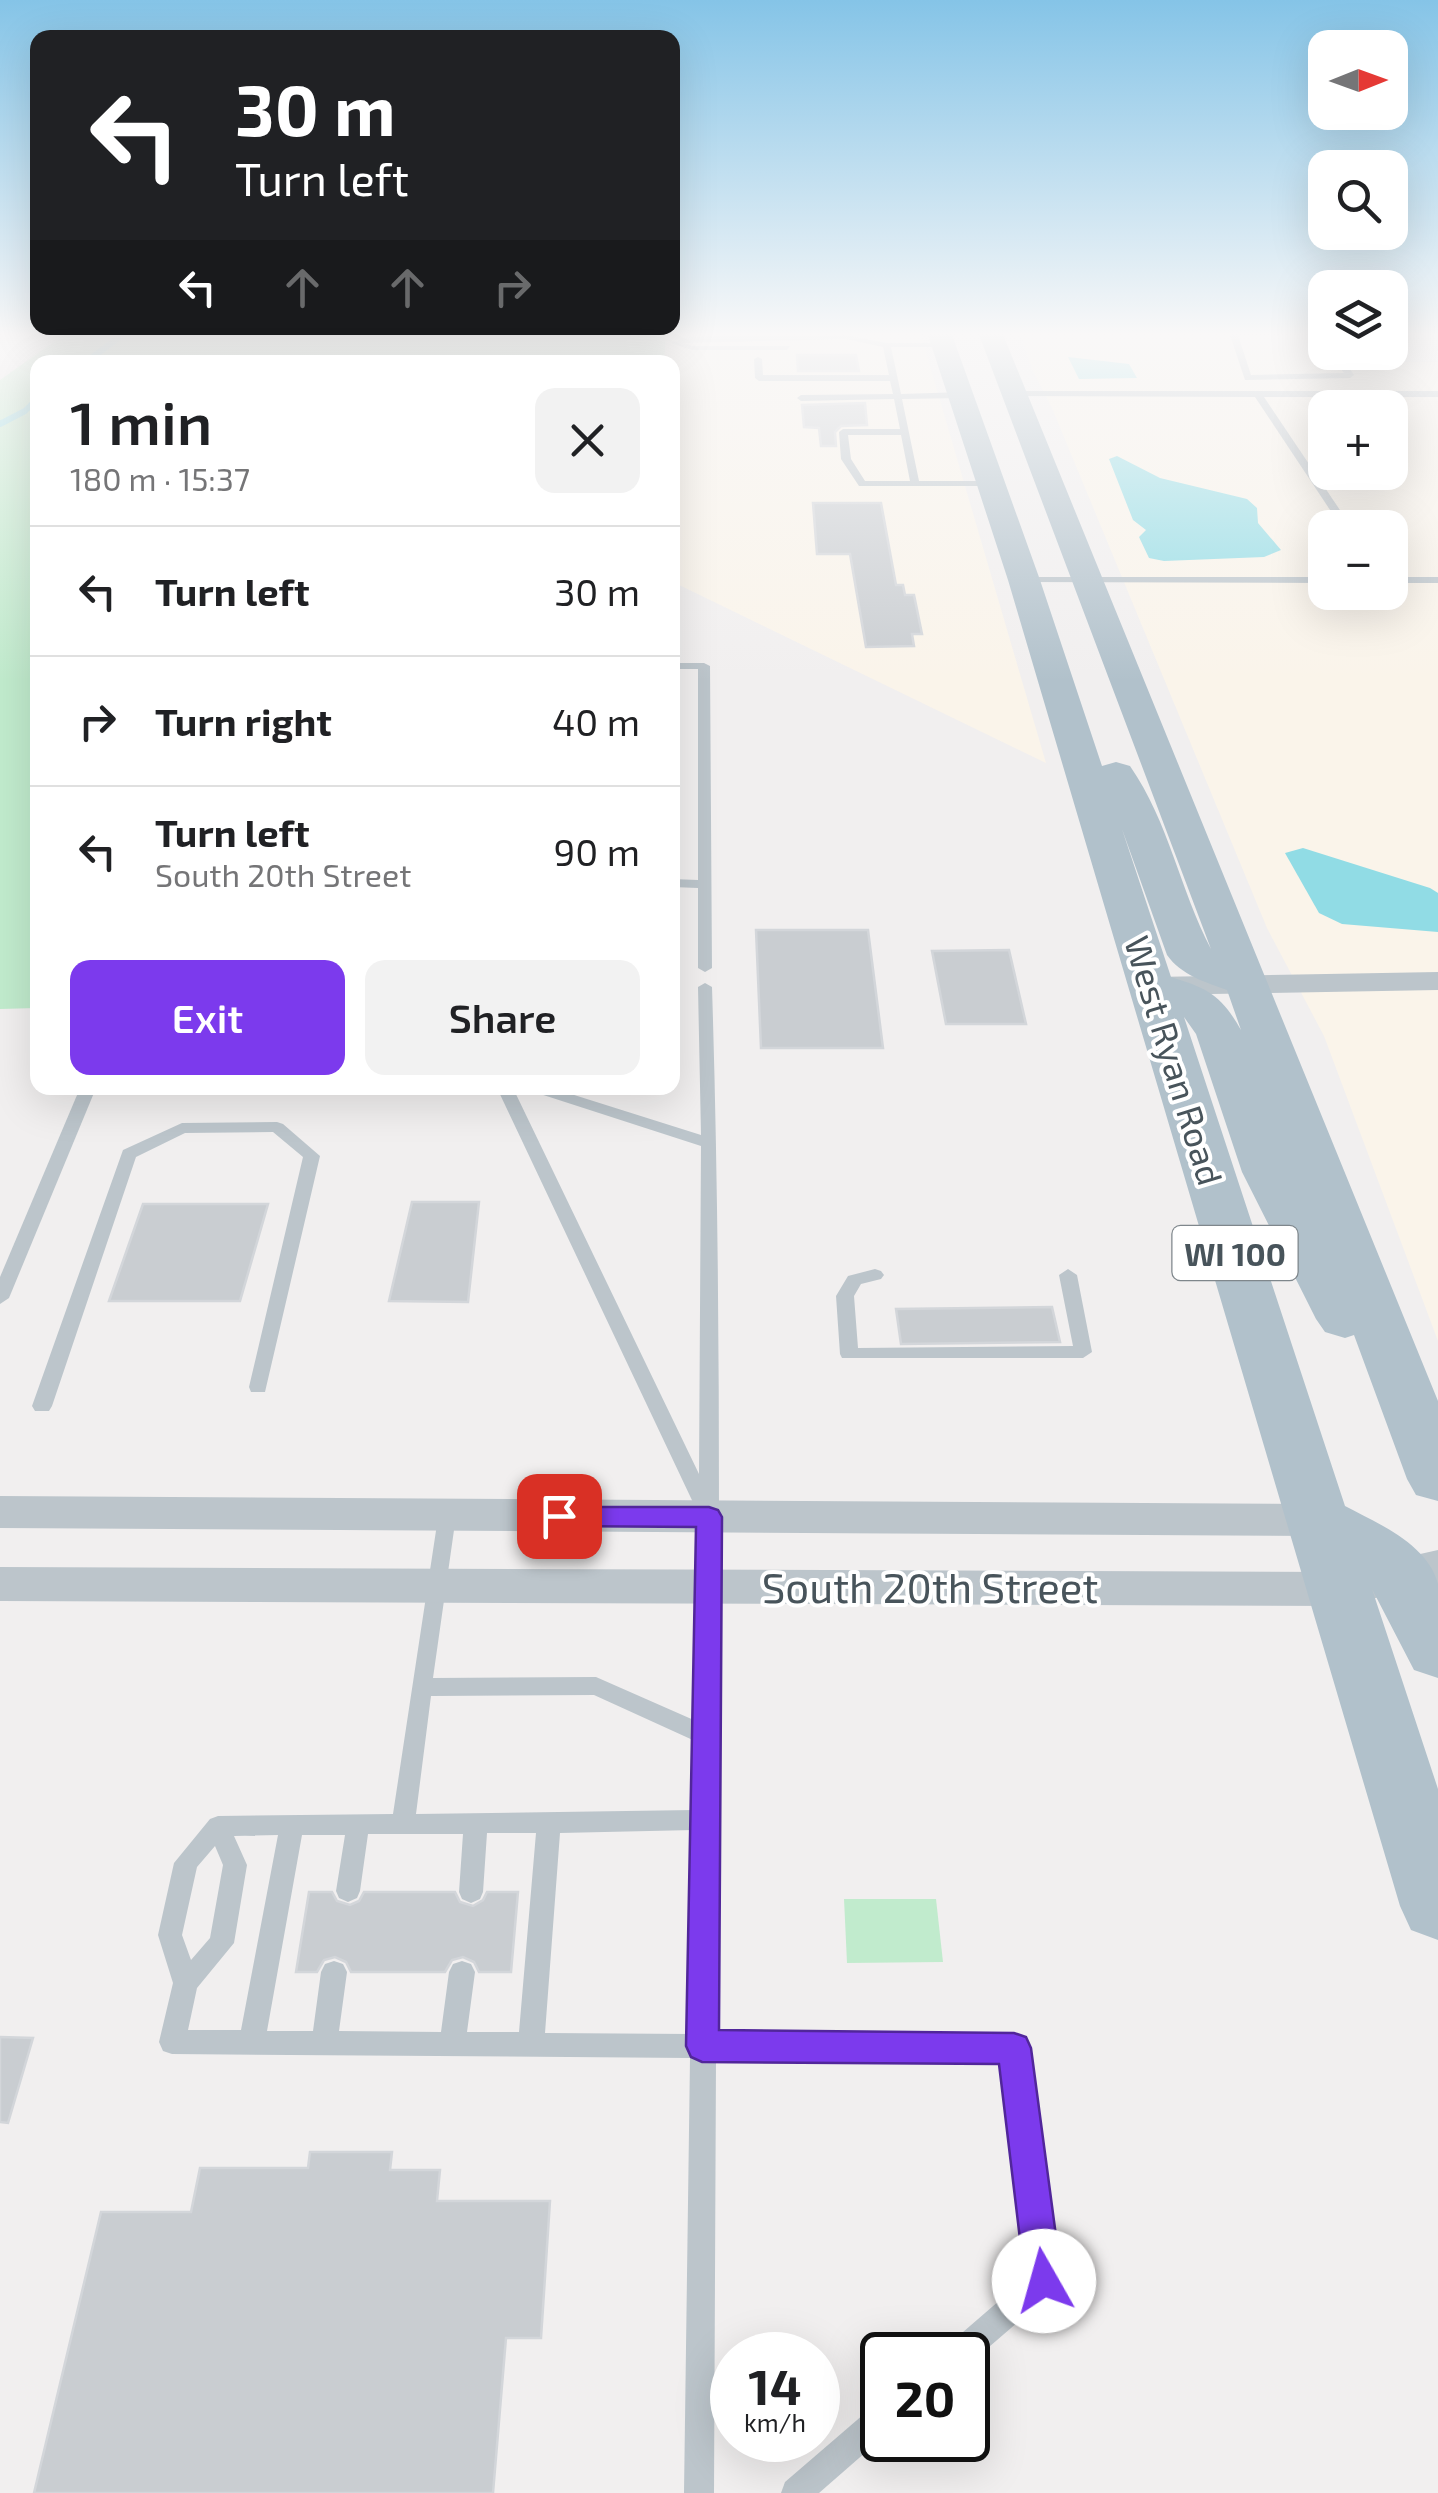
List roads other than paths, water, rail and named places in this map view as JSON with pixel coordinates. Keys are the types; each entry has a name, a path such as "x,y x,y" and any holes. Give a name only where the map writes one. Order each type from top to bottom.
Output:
{"main road":[{"name":"West Ryan Road","path":"981,448 1318,1520 1393,1578 1438,1906"},
{"path":"999,448 1018,476 1046,560 1062,572 1086,580"},
{"path":"1023,448 1047,476"},
{"name":"WI 100","path":"1036,448 1248,982 1438,1479"},
{"path":"1024,580 1047,584 1070,596 1084,637 1110,677 1136,704"},
{"path":"1060,694 1090,729 1134,805 1190,955 1214,970 1248,982"},
{"path":"1152,986 1206,1010 1220,1034 1268,1172 1285,1205 1353,1334 1406,1395"},
{"path":"1393,1578 1438,1651"}],"street":[{"path":"1152,986 1438,981"},
{"name":"South 20th Street","path":"0,1512 1318,1520"},
{"name":"South 20th Street","path":"0,1584 434,1588 1393,1578"}],"lane":[{"path":"844,448 846,459 862,484 992,484"},
{"path":"907,448 915,484"},
{"path":"1294,448 1335,510"},
{"path":"1024,580 1308,580"},
{"path":"1408,580 1438,580"},
{"path":"680,666 704,666 705,968"},
{"path":"680,884 705,884"},
{"path":"699,2493 709,1517 710,1143 705,986"},
{"path":"0,1298 85,1095"},
{"path":"509,1095 709,1517"},
{"path":"596,1096 710,1143"},
{"path":"42,1406 129,1154 182,1128 278,1128 312,1156 258,1387"},
{"path":"875,1275 854,1280 845,1296 850,1354 1083,1352 1068,1276"},
{"path":"403,1824 446,1516"},
{"path":"421,1687 596,1686 706,1736"},
{"path":"186,1983 170,1935 186,1863 218,1826 705,1820"},
{"path":"531,2045 549,1823"},
{"path":"471,1892 476,1824"},
{"path":"348,1892 358,1825"},
{"path":"218,1826 235,1865 222,1942 186,1983 172,2042 1014,2048 1044,2281 985,2332"},
{"path":"252,2043 292,1826"},
{"path":"324,2044 334,1972"},
{"path":"452,2044 462,1972"},
{"path":"796,2493 860,2438"}],"water":[{"path":"1117,456 1160,478 1247,499 1257,508 1258,523 1281,550 1264,557 1164,561 1149,558 1139,537 1146,530 1133,520 1109,459"},
{"path":"1303,848 1430,888 1438,893 1438,932 1342,924 1319,913 1285,853"}]}
